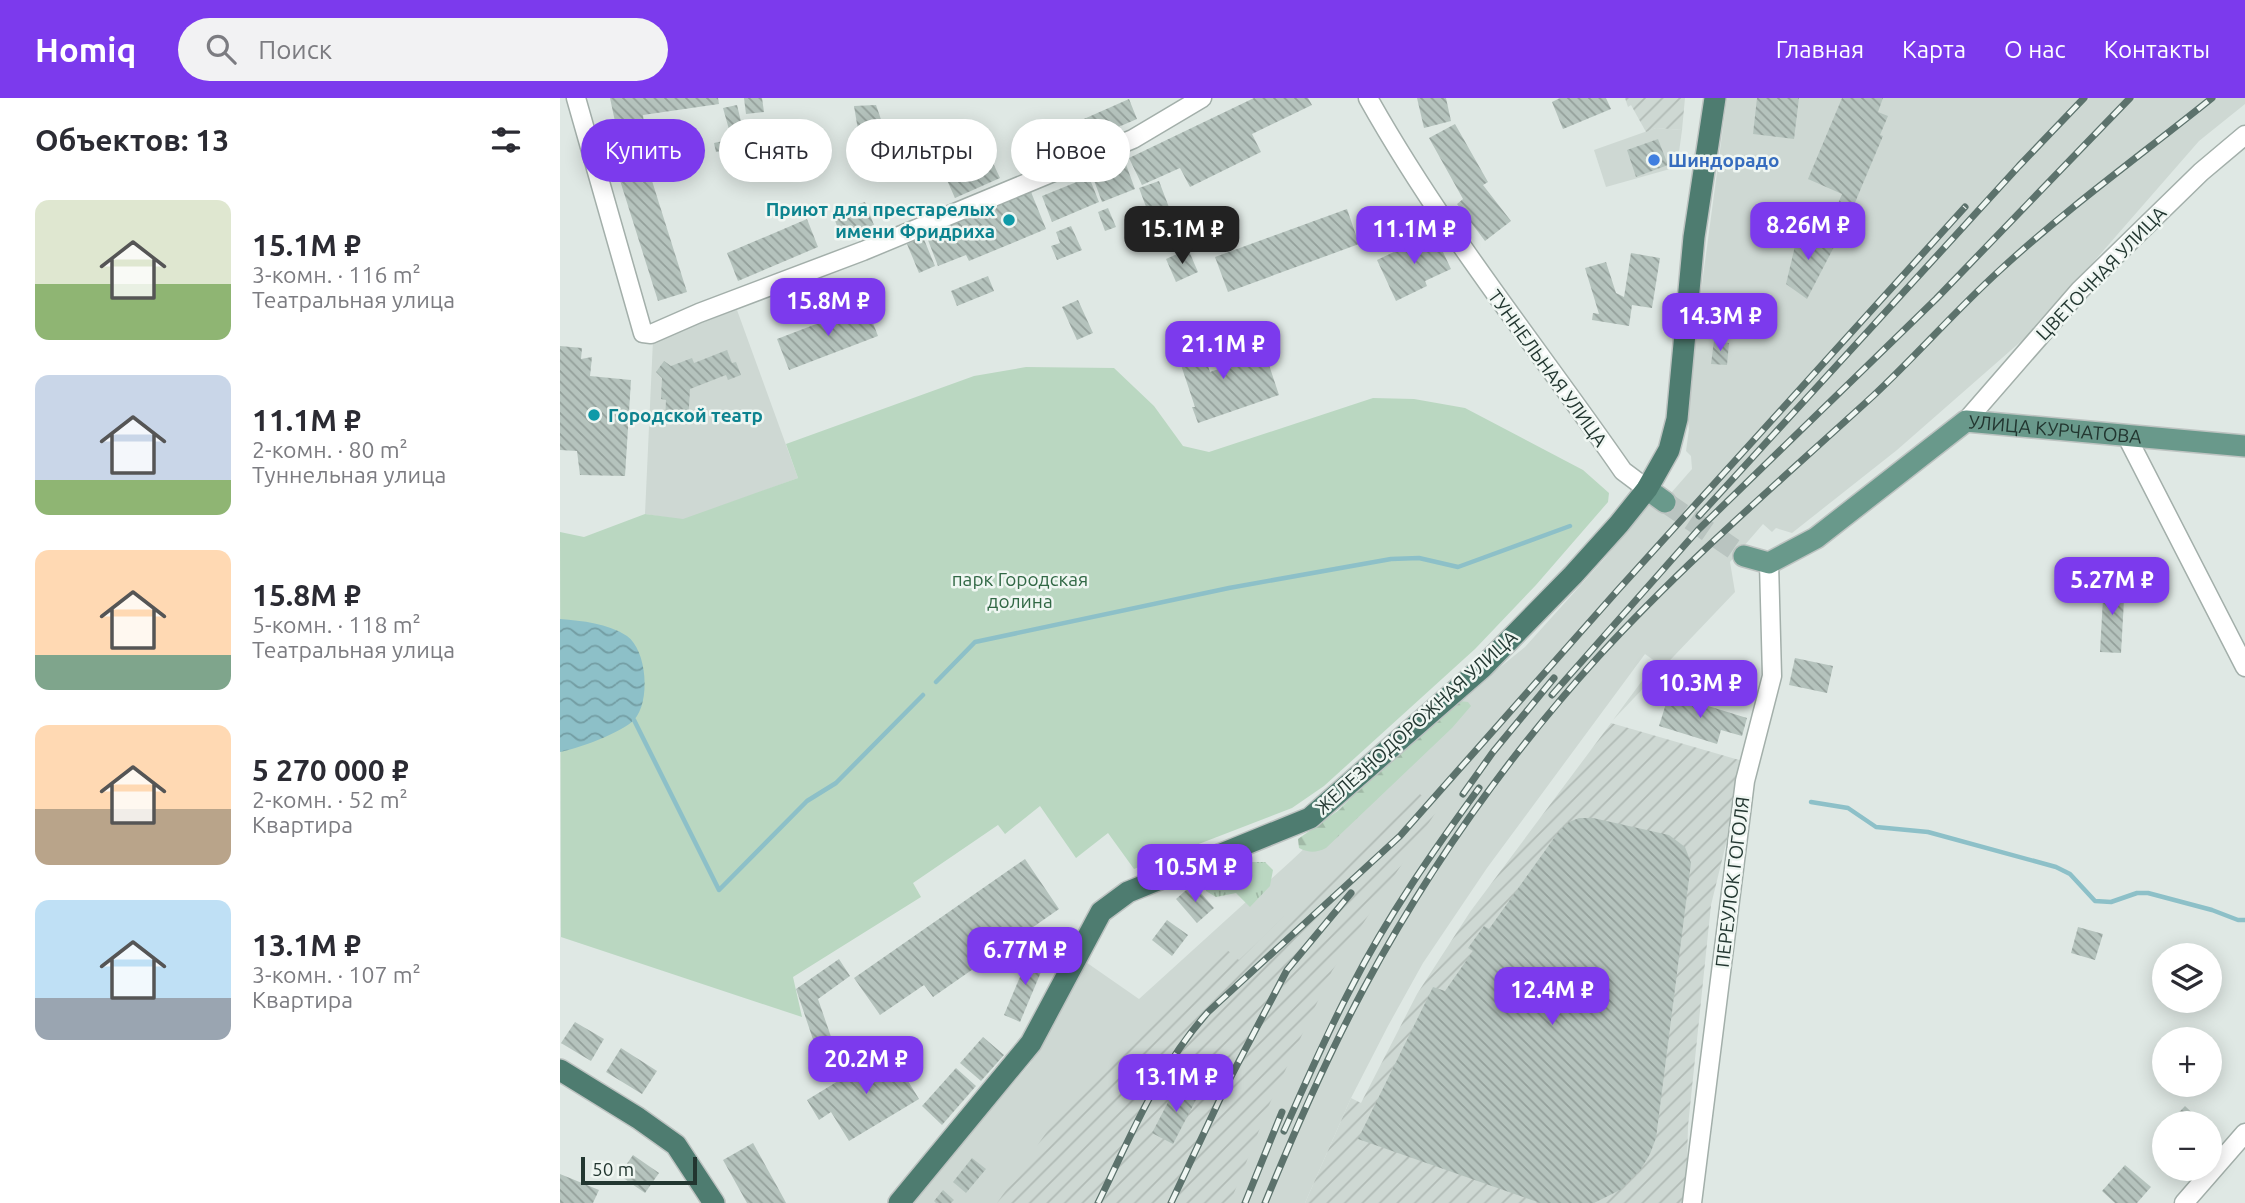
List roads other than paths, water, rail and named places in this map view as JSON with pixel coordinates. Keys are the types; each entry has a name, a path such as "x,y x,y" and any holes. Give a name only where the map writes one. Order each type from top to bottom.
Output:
{"highway":[{"name":"ЖЕЛЕЗНОДОРОЖНАЯ УЛИЦА","path":"899,1203 1031,1043 1101,912 1128,892 1310,818 1483,667 1582,565 1647,489 1669,450 1677,419 1694,237 1714,98"},
{"path":"560,1070 676,1145 714,1203"}],"main road":[{"name":"УЛИЦА КУРЧАТОВА","path":"1769,563 1816,538 1966,421 2245,446"},
{"path":"1647,489 1665,502"},
{"path":"1744,555 1769,563"}],"street":[{"path":"576,98 643,333 651,334 863,251 1133,139 1202,98"},
{"name":"ТУННЕЛЬНАЯ УЛИЦА","path":"1368,98 1401,156 1498,300 1623,471 1647,489"},
{"name":"ЦВЕТОЧНАЯ УЛИЦА","path":"1966,421 2080,290 2201,172 2245,135"},
{"path":"2126,435 2245,667"},
{"name":"ПЕРЕУЛОК ГОГОЛЯ","path":"1692,1203 1745,781 1772,676 1769,563"},
{"path":"2184,1203 2245,1133"}],"water":[{"path":"560,619 603,625 627,636 639,652 645,689 639,712 628,725 598,740 560,752"}],"waterway":[{"path":"936,682 975,642 1229,588 1391,559 1419,558 1458,567 1570,526"},
{"path":"634,720 719,890 807,801 836,783 923,695"},
{"path":"1811,802 1848,808 1876,827 1928,832 2056,867 2070,874 2095,901 2111,902 2137,893 2148,893 2245,920"}],"tunnel":[{"path":"1665,502 1744,556"}],"railway":[{"path":"1699,516 2084,98"},
{"path":"1552,695 1698,530 1936,299 2130,98"},
{"path":"1265,1203 1324,1067 1389,944 1471,815 1565,694 1665,588 1873,396 1999,271 2077,204 2212,98"},
{"path":"1098,1203 1160,1079 1208,1012 1400,836 1617,591 1965,207"},
{"path":"1463,794 1493,752 1554,678"},
{"path":"1284,1131 1325,1040 1380,935 1411,885 1479,788"},
{"path":"1171,1203 1227,1084 1287,970 1351,893"},
{"path":"1245,1203 1282,1112"}],"place":[{"name":"Шиндорадо","path":"1654,160"},
{"name":"Приют для престарелых имени Фридриха","path":"1009,220"},
{"name":"Городской театр","path":"594,415"}],"park label":[{"name":"парк Городская долина","path":"1020,590"}]}
